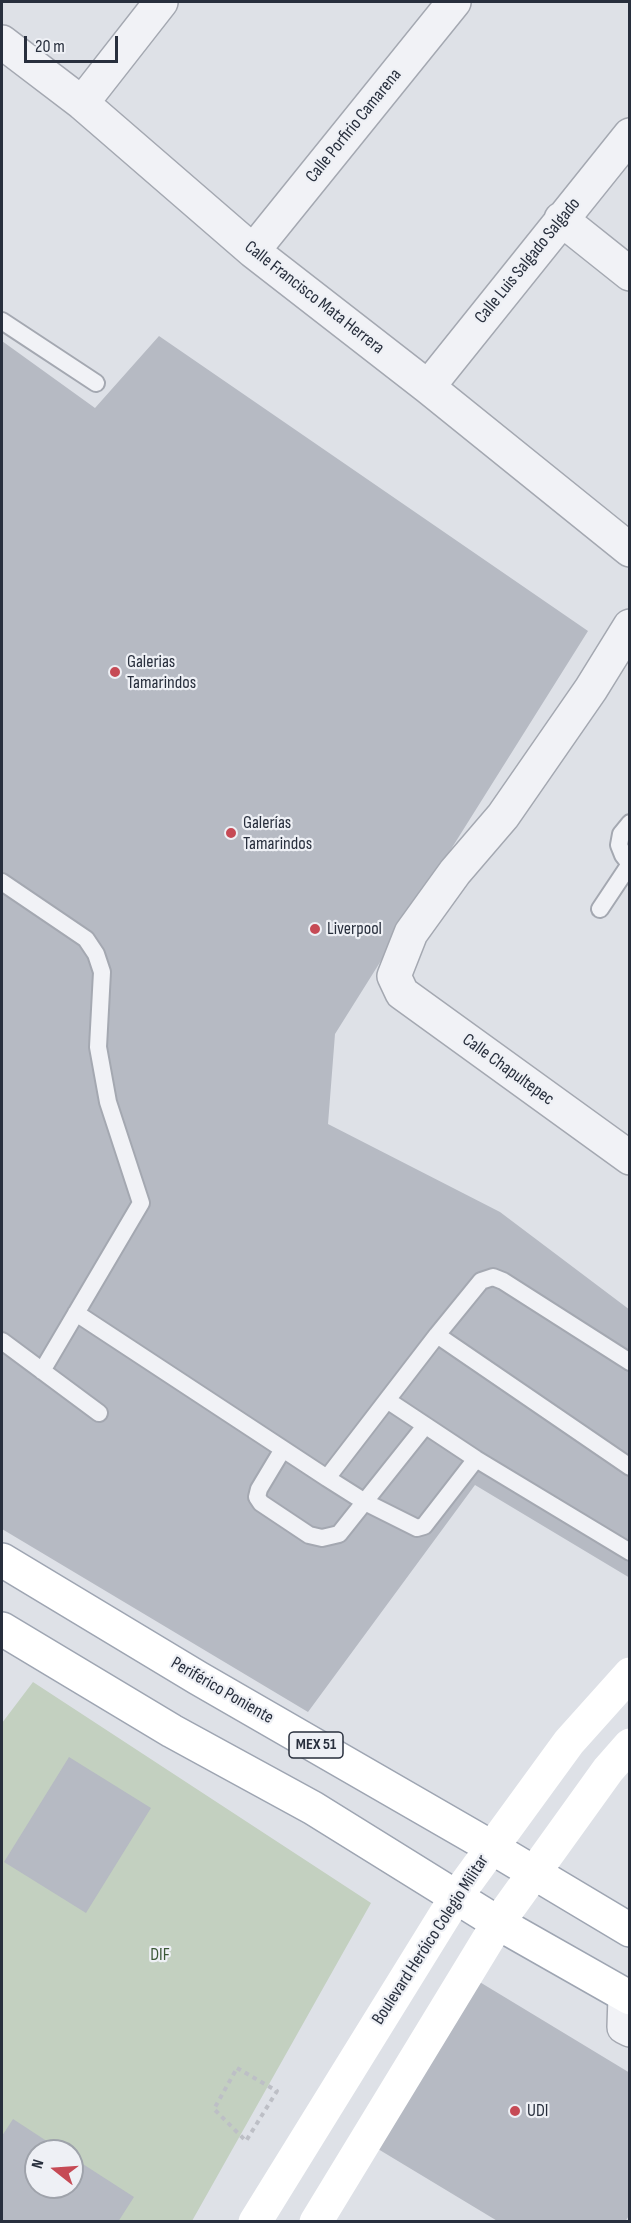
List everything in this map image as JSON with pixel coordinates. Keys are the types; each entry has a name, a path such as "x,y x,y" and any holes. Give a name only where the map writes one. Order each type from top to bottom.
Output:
{"main road":[{"name":"Periférico Poniente","path":"2,1560 198,1678 630,1930"},
{"path":"2,1629 172,1731 312,1808 498,1923 628,1997"},
{"name":"Boulevard Heróico Colegio Militar","path":"255,2222 456,1897 568,1742 630,1674"},
{"path":"316,2222 498,1923 608,1770 630,1745"}],"street":[{"path":"82,103 161,2"},
{"name":"Calle Porfirio Camarena","path":"253,251 454,2"},
{"name":"Calle Francisco Mata Herrera","path":"2,42 82,103 253,251 428,387 630,550"},
{"name":"Calle Luis Salgado Salgado","path":"428,387 630,135"},
{"path":"561,219 630,274"},
{"name":"Calle Chapultepec","path":"630,626 591,689 502,816 455,872 411,933 394,976 402,993 630,1158"},
{"path":"628,1997 624,2026 630,2030"}],"lane":[{"path":"2,321 96,383"},
{"path":"600,909 630,864 619,845 621,834 630,823"},
{"path":"2,882 86,939 96,954 102,972 98,1047 108,1102 141,1203 42,1371"},
{"path":"327,1478 481,1281 493,1277 504,1281 630,1362"},
{"path":"76,1313 327,1478 365,1502 411,1526 417,1528 424,1526 476,1459"},
{"path":"437,1335 630,1467"},
{"path":"2,1341 99,1413"},
{"path":"387,1400 476,1459 628,1549"},
{"path":"283,1449 259,1489 257,1497 261,1503 309,1535 322,1538 339,1534 425,1425"}],"path":[{"path":"237,2068 277,2091 246,2141 214,2109 237,2068"}],"green space":[{"name":"DIF","path":"33,1682 371,1903 192,2221 2,2221 2,1723"}],"building":[{"name":"Galerías Tamarindos","path":"159,336 588,631 335,1034 328,1124 500,1212 630,1310 630,1578 475,1485 308,1712 2,1529 2,341 95,408"},
{"path":"69,1757 151,1808 86,1913 4,1862"},
{"name":"UDI","path":"478,1981 630,2073 630,2214 625,2222 499,2222 378,2149"},
{"path":"13,2119 44,2139 24,2139 24,2199 84,2199 84,2165 134,2197 118,2222 2,2222 2,2136"}],"place":[{"name":"Galerias Tamarindos","path":"115,672"},
{"name":"Galerías Tamarindos","path":"231,833"},
{"name":"Liverpool","path":"315,929"},
{"name":"UDI","path":"515,2111"}]}
